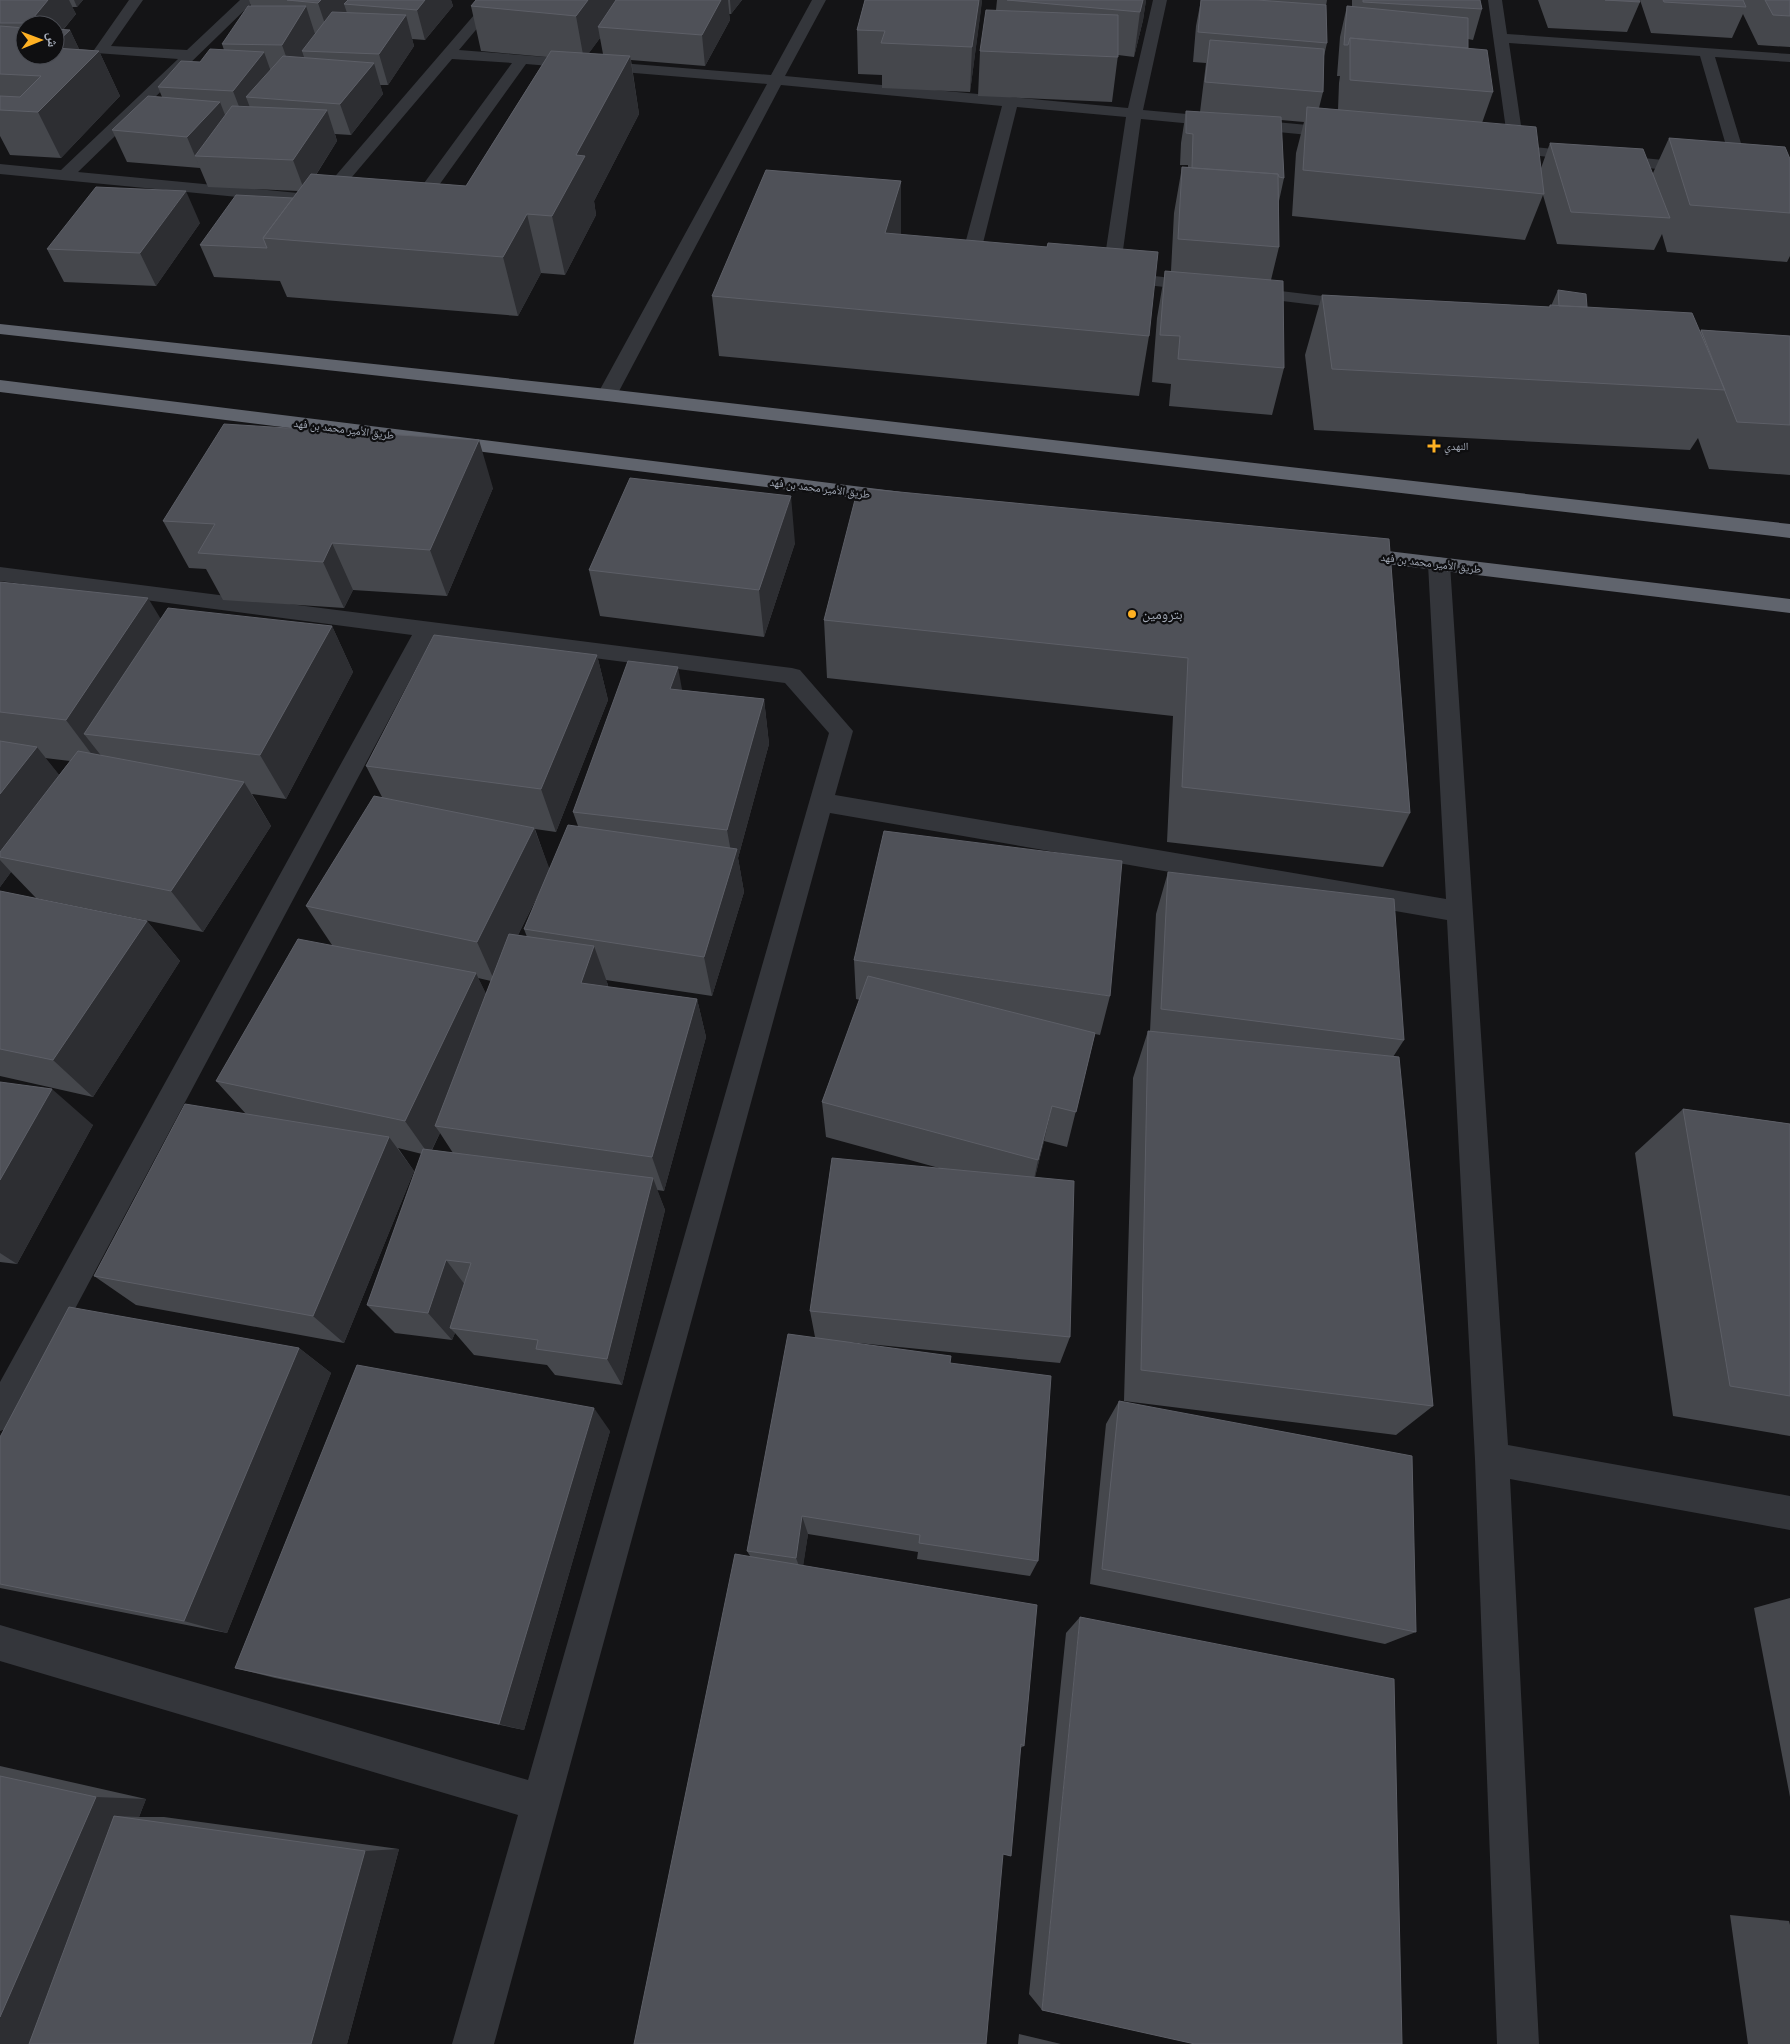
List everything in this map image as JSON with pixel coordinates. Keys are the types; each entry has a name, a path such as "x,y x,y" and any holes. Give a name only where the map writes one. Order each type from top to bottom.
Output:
{"highway":[{"path":"0,329 607,395 1790,531"},
{"name":"طريق الأمير محمد بن فهد","path":"0,386 917,500"},
{"name":"طريق الأمير محمد بن فهد","path":"1331,551 1790,606"}],"street":[{"path":"136,0 101,50 190,55"},
{"path":"65,175 248,0"},
{"path":"324,200 494,0"},
{"path":"607,395 819,0"},
{"path":"1111,276 1134,114 1160,0"},
{"path":"1495,0 1517,149"},
{"path":"1501,38 1790,58"},
{"path":"1706,52 1742,174"},
{"path":"450,54 776,80 1360,134"},
{"path":"394,207 413,209 522,60"},
{"path":"1008,264 970,259 1011,102"},
{"path":"1488,146 1761,176"},
{"path":"0,168 344,202"},
{"path":"1092,274 1377,308"},
{"path":"1439,564 1492,1459 1518,2044"},
{"path":"0,574 792,676 841,731 473,2044"},
{"path":"0,1415 426,629"},
{"path":"821,802 1460,912"},
{"path":"1492,1459 1790,1512"},
{"path":"0,1643 541,1803"}],"building":[{"path":"0,0 48,0 36,15 15,15 15,23 0,23"},
{"path":"287,0 321,0 318,3"},
{"path":"348,0 425,0 417,10 344,4"},
{"path":"476,0 588,0 576,16 471,6"},
{"path":"616,0 721,0 702,35 598,27"},
{"path":"865,0 979,0 972,47 881,43 885,31 857,30"},
{"path":"1007,0 1143,0 1140,12"},
{"path":"1201,0 1257,0 1326,5 1327,43 1198,32"},
{"path":"1363,0 1480,0 1482,9 1363,2"},
{"path":"1605,0 1639,0 1640,2"},
{"path":"1663,0 1743,0 1746,7 1664,2"},
{"path":"1765,0 1790,0 1790,16 1773,15"},
{"path":"248,6 306,6 282,45 222,44"},
{"path":"1347,6 1468,18 1468,48 1350,38 1348,45 1344,45"},
{"path":"986,10 1118,15 1118,57 980,51"},
{"path":"332,12 406,15 379,54 302,51"},
{"path":"0,26 15,27 15,65 65,65 65,49 99,51 38,112 0,110 0,96 20,97 41,76 0,74"},
{"path":"1350,38 1487,50 1493,92 1350,80"},
{"path":"1210,40 1324,49 1323,92 1205,82"},
{"path":"210,49 264,52 233,91 158,87 181,61 200,62"},
{"path":"551,51 630,56 576,155 585,156 552,216 527,214 503,257 263,238 311,174 466,186"},
{"path":"283,56 374,63 340,104 246,97"},
{"path":"148,96 220,102 187,137 112,130"},
{"path":"232,106 327,110 293,160 195,156"},
{"path":"1307,107 1536,127 1544,194 1303,170"},
{"path":"1186,111 1281,117 1284,178 1279,177 1278,174 1192,168 1193,134 1186,133"},
{"path":"1669,138 1785,147 1790,159 1790,213 1690,205"},
{"path":"1550,143 1643,149 1670,218 1571,212"},
{"path":"1182,167 1278,174 1279,247 1178,239"},
{"path":"766,170 901,181 885,233 1047,247 1048,243 1158,252 1149,336 712,296"},
{"path":"96,187 186,191 140,253 47,249"},
{"path":"236,195 293,198 263,238 267,248 200,245"},
{"path":"1165,271 1283,281 1284,368 1178,359 1180,336 1160,335"},
{"path":"1558,290 1586,294 1587,307 1559,306"},
{"path":"1322,295 1692,313 1725,390 1332,369"},
{"path":"1701,330 1790,336 1790,425 1737,422"},
{"path":"224,424 479,440 430,550 332,543 323,562 198,553 215,524 163,521"},
{"path":"630,478 791,496 759,590 589,570"},
{"path":"858,488 1389,539 1410,813 1182,787 1188,658 824,620"},
{"path":"0,582 148,598 66,720 0,712"},
{"path":"168,608 332,626 260,755 84,734"},
{"path":"434,635 597,655 541,789 366,766"},
{"path":"628,661 678,667 670,689 764,699 727,830 573,812"},
{"path":"0,741 37,747 0,794"},
{"path":"78,751 244,782 171,891 0,857 0,852"},
{"path":"374,796 534,828 477,942 306,906"},
{"path":"568,825 737,849 704,957 524,929"},
{"path":"884,831 1122,861 1110,996 854,960"},
{"path":"1168,872 1394,899 1404,1040 1161,1009"},
{"path":"0,891 147,921 53,1060 0,1049"},
{"path":"509,934 594,946 581,983 697,999 652,1157 435,1126"},
{"path":"298,939 476,973 405,1121 216,1081"},
{"path":"868,976 1095,1033 1076,1112 1052,1106 1038,1160 822,1102"},
{"path":"1148,1031 1399,1057 1433,1406 1141,1370"},
{"path":"0,1082 52,1089 0,1180"},
{"path":"185,1104 389,1137 313,1316 94,1276"},
{"path":"1683,1109 1790,1124 1790,1396 1730,1386"},
{"path":"423,1149 653,1178 607,1359 536,1349 538,1340 450,1328 471,1263 446,1260 428,1313 367,1305"},
{"path":"832,1158 1074,1181 1070,1337 810,1311"},
{"path":"69,1307 299,1348 184,1621 0,1584 0,1437"},
{"path":"788,1334 951,1356 950,1363 1051,1376 1038,1561 919,1543 920,1535 802,1516 796,1558 747,1551"},
{"path":"357,1365 594,1408 499,1724 235,1668"},
{"path":"1119,1401 1412,1456 1416,1632 1102,1569"},
{"path":"735,1554 1037,1605 1024,1746 1021,1744 1011,1856 1003,1854 986,2044 634,2044"},
{"path":"1080,1617 1394,1679 1402,2044 1195,2044 1042,2010"},
{"path":"0,1776 96,1797 0,2017"},
{"path":"114,1816 365,1851 311,2044 29,2044"}],"place":[{"name":"النهدي","path":"1434,446"},
{"name":"بترومين","path":"1132,614"}]}
